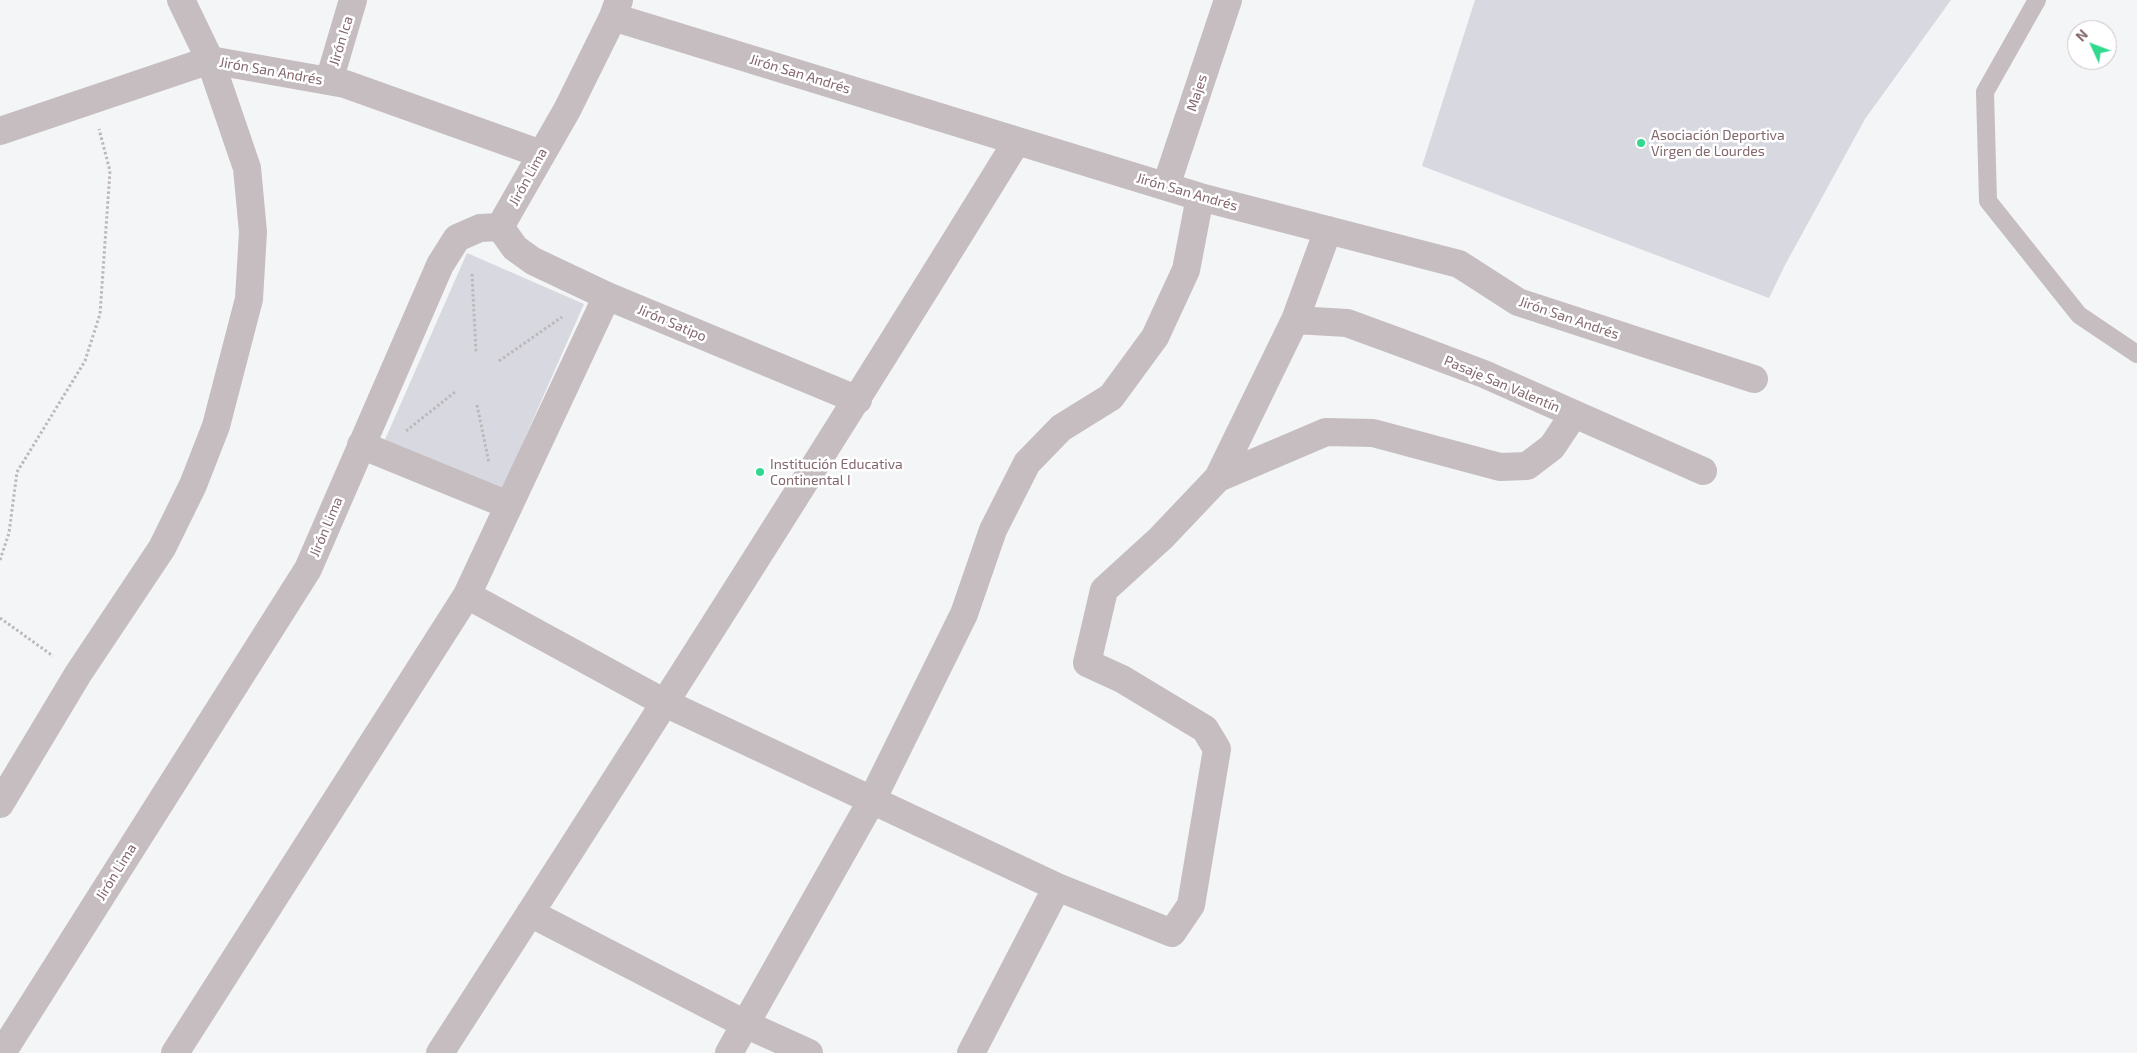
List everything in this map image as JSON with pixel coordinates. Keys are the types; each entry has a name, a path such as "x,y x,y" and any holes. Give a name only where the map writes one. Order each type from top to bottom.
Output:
{"street":[{"path":"0,804 78,674 162,548 193,485 216,426 248,299 252,232 248,168 210,60 181,0"},
{"name":"Jirón Ica","path":"329,81 353,0"},
{"name":"Majes","path":"1166,186 1228,0"},
{"name":"Jirón San Andrés","path":"616,9 1017,141 1200,197 1459,264 1518,302 1754,379"},
{"name":"Jirón Lima","path":"2,1053 308,569 440,265 457,238 480,228 500,227 567,110 616,9"},
{"name":"Jirón San Andrés","path":"0,131 210,60 345,84 541,154"},
{"path":"440,1053 858,400 1017,141"},
{"path":"729,1053 872,800 964,614 993,530 1027,463 1061,428 1111,398 1154,337 1186,270 1200,197"},
{"name":"Jirón Satipo","path":"500,227 515,248 533,261 607,296 858,400"},
{"path":"467,595 665,703 1057,887 1172,933 1191,904 1216,749 1205,729 1122,679 1087,663 1104,590 1161,538 1218,478 1295,320 1328,230"},
{"path":"175,1053 467,595 607,296"},
{"name":"Pasaje San Valentín","path":"1295,320 1347,323 1484,374 1703,471"},
{"path":"1218,478 1326,432 1373,433 1500,467 1528,466 1552,447 1574,414"},
{"path":"361,444 508,505"},
{"path":"971,1053 1057,887"},
{"path":"530,913 745,1024 809,1053"}],"lane":[{"path":"2036,0 1985,92 1988,201 2078,315 2137,354"}],"path":[{"path":"0,560 9,533 17,472 86,361 100,314 110,171 92,99"},
{"path":"472,270 476,352"},
{"path":"499,361 569,312"},
{"path":"403,433 455,392"},
{"path":"477,405 491,472"},
{"path":"0,618 78,674"}],"shaded area":[{"name":"Asociación Deportiva Virgen de Lourdes","path":"1475,0 1951,0 1865,119 1769,298 1422,166"},
{"path":"467,253 584,304 497,501 380,451"}],"place":[{"name":"Asociación Deportiva Virgen de Lourdes","path":"1641,143"},
{"name":"Institución Educativa Continental I","path":"760,472"}]}
